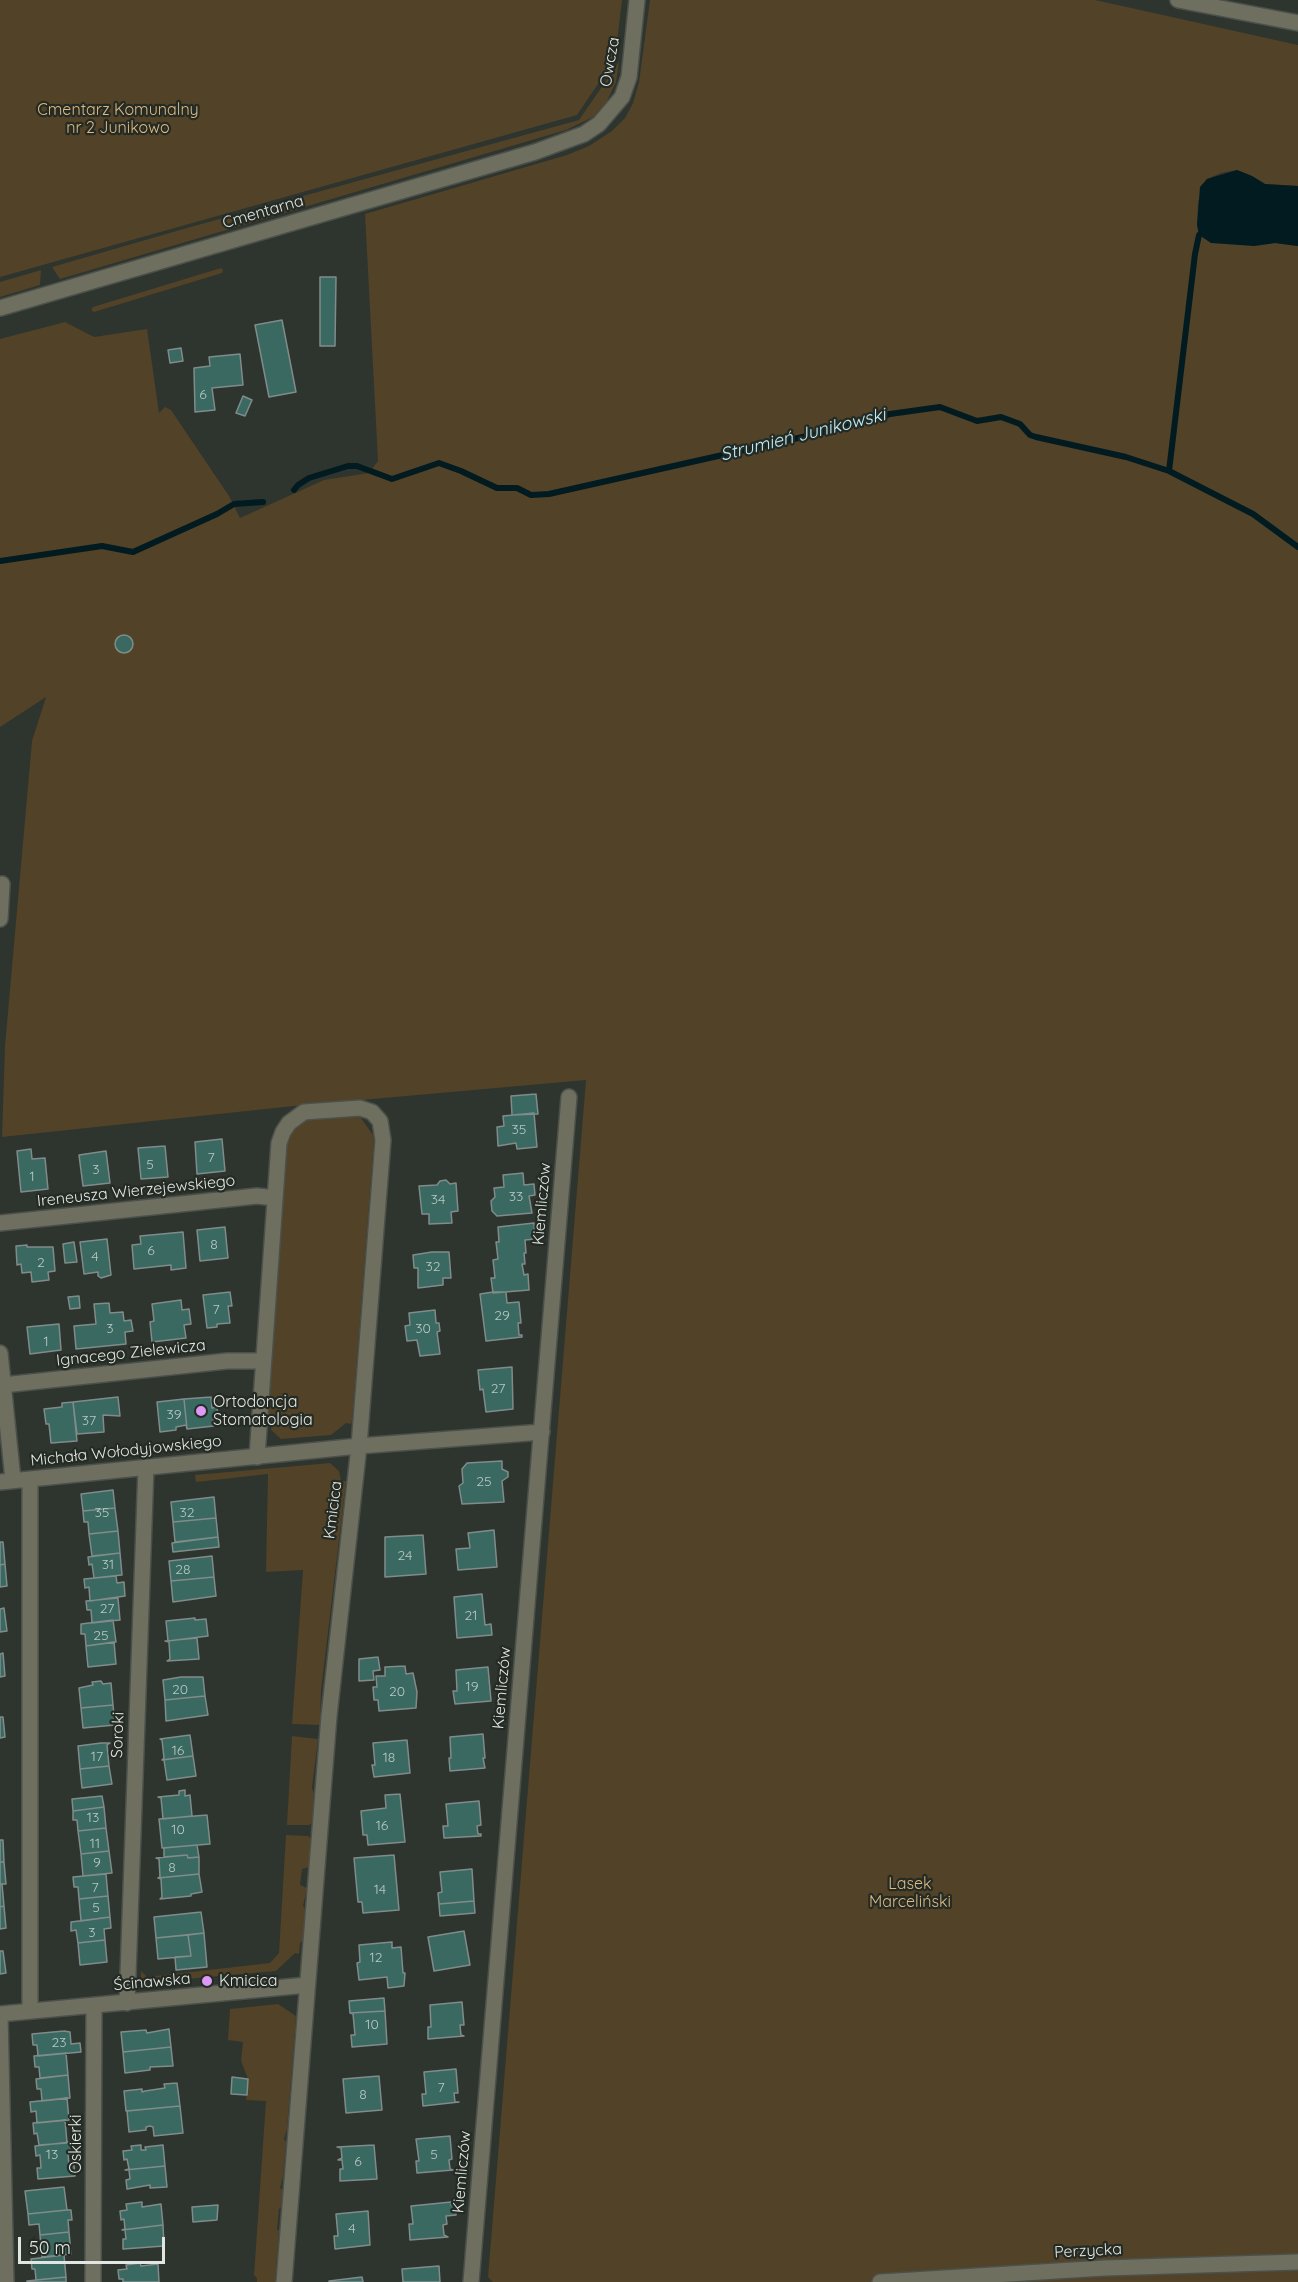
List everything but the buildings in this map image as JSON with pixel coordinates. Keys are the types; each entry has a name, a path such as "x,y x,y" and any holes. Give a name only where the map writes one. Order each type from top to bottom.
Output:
{"street":[{"name":"Owcza","path":"535,152 584,134 599,124 622,97 629,77 637,0"},
{"path":"1178,0 1298,22"},
{"name":"Cmentarna","path":"0,308 535,152"},
{"path":"0,920 2,884"},
{"name":"Kiemliczów","path":"471,2282 569,1097"},
{"name":"Kmicica","path":"275,1198 279,1143 283,1132 296,1116 304,1112 360,1108 372,1112 380,1121 383,1130 358,1446 331,1693 284,2282"},
{"name":"Ireneusza Wierzejewskiego","path":"0,1223 257,1196 275,1198"},
{"path":"257,1456 275,1198"},
{"path":"0,1353 7,1481"},
{"name":"Ignacego Zielewicza","path":"3,1385 227,1361 262,1361"},
{"name":"Michała Wołodyjowskiego","path":"7,1481 358,1446 542,1432"},
{"name":"Soroki","path":"127,2003 146,1467"},
{"path":"30,1479 30,2011"},
{"name":"Ścinawska","path":"0,2014 307,1985"},
{"name":"Oskierki","path":"93,2282 94,2006"},
{"path":"0,2014 6,2282"},
{"name":"Perzycka","path":"880,2282 1105,2268 1298,2262"}],"green space":[{"name":"Cmentarz Komunalny nr 2 Junikowo","path":"0,0 622,0 615,59 577,115 0,277"},
{"name":"Lasek Marceliński","path":"650,0 1095,0 1298,45 1298,186 1265,184 1237,170 1221,173 1207,179 1198,202 1197,225 1254,246 1275,243 1298,246 1298,2282 493,2282 488,2277 586,1080 294,1106 2,1137 5,1046 32,741 46,697 0,727 0,339 65,322 94,337 147,329 159,413 165,407 171,410 229,496 240,518 324,480 369,473 378,461 365,214 567,155 589,146 612,131 625,118 633,103 639,82"},
{"path":"619,62 616,82 607,101 593,117 566,130 60,279 52,267 579,120"},
{"path":"221,268 222,273 94,312 91,310 93,307"},
{"path":"41,270 40,285 0,297 0,282"},
{"path":"358,1114 374,1140 352,1420 351,1424 346,1423 331,1435 281,1439 271,1430 272,1420 266,1420 287,1140 301,1121"},
{"path":"330,1463 339,1471 341,1481 346,1481 321,1691 320,1725 292,1724 303,1570 266,1572 268,1474 196,1482 195,1475"},
{"path":"292,1736 318,1739 312,1788 314,1794 312,1823 309,1825 287,1825"},
{"path":"286,1835 308,1836 311,1839 309,1867 302,1869 300,1885 307,1888 303,1906 305,1909 303,1940 300,1943 299,1954 295,1953 276,1971 141,1983 141,1971 147,1977 270,1963 279,1953"},
{"path":"278,2004 296,2016 287,2129 284,2139 286,2142 283,2177 280,2188 283,2190 277,2229 279,2231 275,2282 257,2282 254,2275 266,2101 246,2100 248,2079 241,2061 243,2042 228,2040 230,2009"}],"water":[{"path":"1237,170 1265,184 1298,186 1298,246 1275,243 1254,246 1211,243 1199,235 1197,225 1200,187 1207,179"}],"waterway":[{"path":"1169,471 1199,235"},
{"name":"Strumień Junikowski","path":"294,490 309,478 348,466 357,466 392,479 439,463 497,488 517,488 531,495 549,494 816,434 890,414 940,407 977,421 1001,417 1020,424 1030,435 1036,437 1126,457 1169,471 1253,514 1298,547"},
{"name":"Strumień Junikowski","path":"0,561 102,546 133,552 234,504 263,502"}],"place":[{"name":"Ortodoncja Stomatologia","path":"201,1411"},
{"name":"Kmicica","path":"207,1981"}]}
